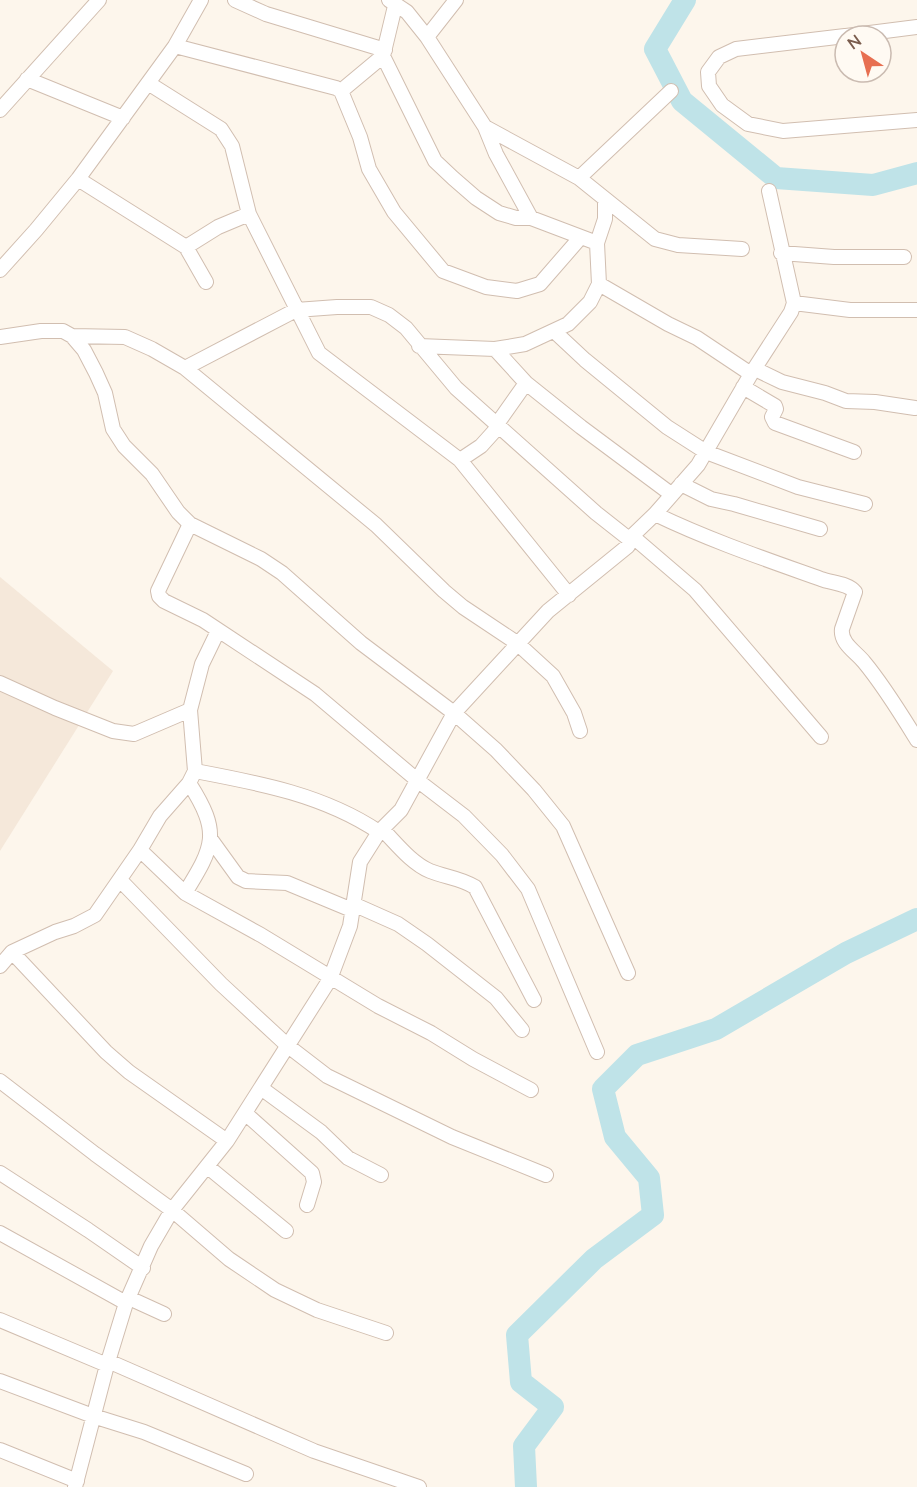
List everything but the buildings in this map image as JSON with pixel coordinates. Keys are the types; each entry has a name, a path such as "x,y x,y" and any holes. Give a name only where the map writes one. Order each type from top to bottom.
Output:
{"street":[{"path":"1,108 99,0"},
{"path":"0,270 78,179 175,46 201,0"},
{"path":"235,0 266,14 384,53"},
{"path":"427,37 456,0"},
{"path":"531,218 496,154 485,127 427,37 407,12 392,3 384,53 435,161 453,178 499,213 516,218 531,218 597,243"},
{"path":"893,30 917,27"},
{"path":"833,37 736,49 719,57 708,72 709,86 722,105 748,124 783,131 917,120"},
{"path":"175,46 341,91 360,137 369,169 394,212 443,271 486,288 517,291 540,284 580,238"},
{"path":"341,91 384,53"},
{"path":"27,79 123,118"},
{"path":"148,84 221,129 228,136 249,214 319,353 460,460 569,595"},
{"path":"579,178 671,91"},
{"path":"485,127 579,178 655,239 678,245 742,249"},
{"path":"78,179 186,247 206,282"},
{"path":"0,1450 76,1484 93,1416 127,1301 151,1246 172,1210 227,1141 330,979 350,926 360,862 381,831 401,810 454,713 548,611 628,546 630,538 655,514 698,465 794,303 769,191"},
{"path":"419,346 495,349 525,344 555,332 580,314 590,302 599,284 597,243 605,219 605,200"},
{"path":"186,247 218,227 249,214"},
{"path":"781,253 834,257 904,257"},
{"path":"599,284 753,371 846,401 875,402 915,408"},
{"path":"794,303 850,310 917,310"},
{"path":"185,368 296,310 371,307 389,315 406,328 456,388 596,513 695,590 821,737"},
{"path":"0,337 41,331 63,331 72,336 84,351 105,393 113,429 124,446 152,474 178,512 190,524 261,559 282,573 361,643 454,713 496,750 534,789 563,826 628,974"},
{"path":"555,332 649,413 706,452 798,487 866,504"},
{"path":"72,336 125,337 185,368 375,525 444,591 517,643 553,676 574,713 580,731"},
{"path":"495,349 526,383 581,427 676,489 820,529"},
{"path":"460,460 481,446 526,383"},
{"path":"744,387 775,406 772,417 775,423 854,452"},
{"path":"655,514 747,553 827,582 851,588 855,592 841,635 866,664 917,740"},
{"path":"190,524 158,591 159,596 315,694 471,824 502,855 528,889 597,1052"},
{"path":"218,631 202,664 190,710 192,777 212,841 238,878 246,881 287,883 398,924 496,998 522,1030"},
{"path":"0,683 113,731 134,734 190,710"},
{"path":"192,777 256,783 331,805 381,831 421,866 475,886 534,1000"},
{"path":"0,966 12,952 95,915 140,850 160,816 192,777"},
{"path":"185,893 205,859 212,841"},
{"path":"140,850 185,893 261,935 330,979 531,1090"},
{"path":"120,880 221,984 288,1046 327,1076 452,1137 546,1175"},
{"path":"12,952 106,1052 129,1072 227,1141"},
{"path":"0,1081 172,1210 228,1259 275,1290 317,1310 386,1333"},
{"path":"261,1088 321,1132 348,1158 381,1175"},
{"path":"245,1113 312,1173 314,1182 307,1205"},
{"path":"208,1167 286,1231"},
{"path":"0,1173 143,1268"},
{"path":"0,1233 127,1301 164,1314"},
{"path":"0,1320 108,1363 314,1451 419,1487"},
{"path":"0,1381 93,1416 144,1432 246,1474"}],"shaded area":[{"path":"0,577 113,671 0,851"}],"waterway":[{"path":"685,0 655,49 682,101 776,178 873,185 917,173"},
{"path":"526,1487 524,1446 553,1407 521,1382 517,1335 594,1259 653,1215 649,1178 615,1137 603,1089 637,1055 716,1029 846,953 917,919"}]}
